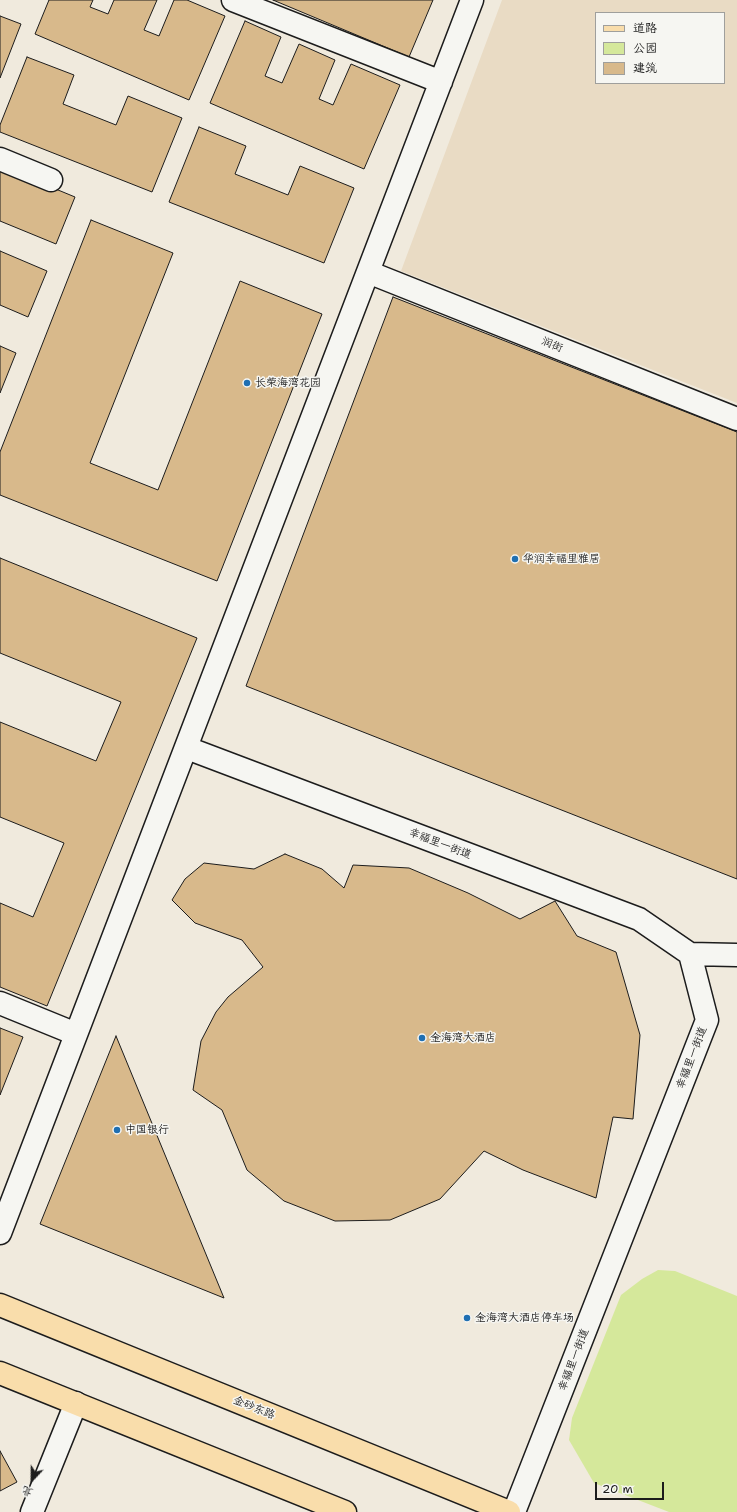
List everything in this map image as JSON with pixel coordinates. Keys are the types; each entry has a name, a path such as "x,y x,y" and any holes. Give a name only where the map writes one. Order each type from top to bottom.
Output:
{"main road":[{"name":"金砂东路","path":"0,1305 509,1512"},
{"path":"0,1374 76,1403 345,1512"}],"street":[{"path":"0,1233 472,0"},
{"path":"238,1 441,82"},
{"path":"0,159 51,180"},
{"name":"润街","path":"368,272 737,419"},
{"name":"幸福里一街道","path":"186,748 639,919 690,954 707,1020 514,1512"},
{"path":"690,954 737,955"},
{"path":"0,1004 76,1034"},
{"path":"32,1512 76,1403"}],"shaded area":[{"path":"502,0 737,0 737,403 401,271"}],"green space":[{"path":"658,1270 675,1271 737,1296 737,1512 669,1512 594,1483 569,1440 572,1418 621,1295 642,1279"}],"building":[{"path":"49,0 93,0 90,7 108,14 114,0 157,0 144,30 159,36 174,0 187,0 225,16 189,100 35,34"},
{"path":"273,0 433,0 409,57"},
{"path":"0,16 21,24 0,78"},
{"path":"245,21 281,37 265,76 282,83 299,44 335,60 319,99 333,105 351,64 400,85 364,169 210,103"},
{"path":"27,57 74,75 63,104 116,125 128,96 182,118 152,192 0,132 0,125"},
{"path":"199,127 246,146 235,174 288,195 300,166 354,188 324,263 169,202"},
{"path":"0,166 75,197 56,244 0,221"},
{"name":"长荣海湾花园","path":"91,220 173,253 90,463 158,490 240,281 322,314 217,581 0,495 0,452"},
{"path":"0,251 47,271 28,317 0,305"},
{"name":"华润幸福里雅居","path":"393,297 737,432 737,879 246,686"},
{"path":"0,346 16,353 0,393"},
{"path":"0,558 197,638 47,1006 0,987 0,903 33,917 64,843 0,817 0,722 96,761 121,702 0,653"},
{"name":"金海湾大酒店","path":"285,854 322,869 344,888 353,865 409,868 468,893 520,919 555,901 577,936 616,952 640,1035 633,1119 613,1117 596,1198 523,1170 484,1151 440,1199 390,1220 335,1221 284,1201 247,1170 222,1110 193,1090 201,1041 216,1012 228,997 263,967 242,940 195,923 172,900 185,879 204,863 254,869"},
{"path":"0,1028 23,1037 0,1095"},
{"name":"中国银行","path":"116,1036 224,1298 40,1224"},
{"path":"0,1451 17,1482 0,1491"}],"place":[{"name":"长荣海湾花园","path":"247,383"},
{"name":"华润幸福里雅居","path":"515,559"},
{"name":"金海湾大酒店","path":"422,1038"},
{"name":"中国银行","path":"117,1130"},
{"name":"金海湾大酒店停车场","path":"467,1318"}]}
